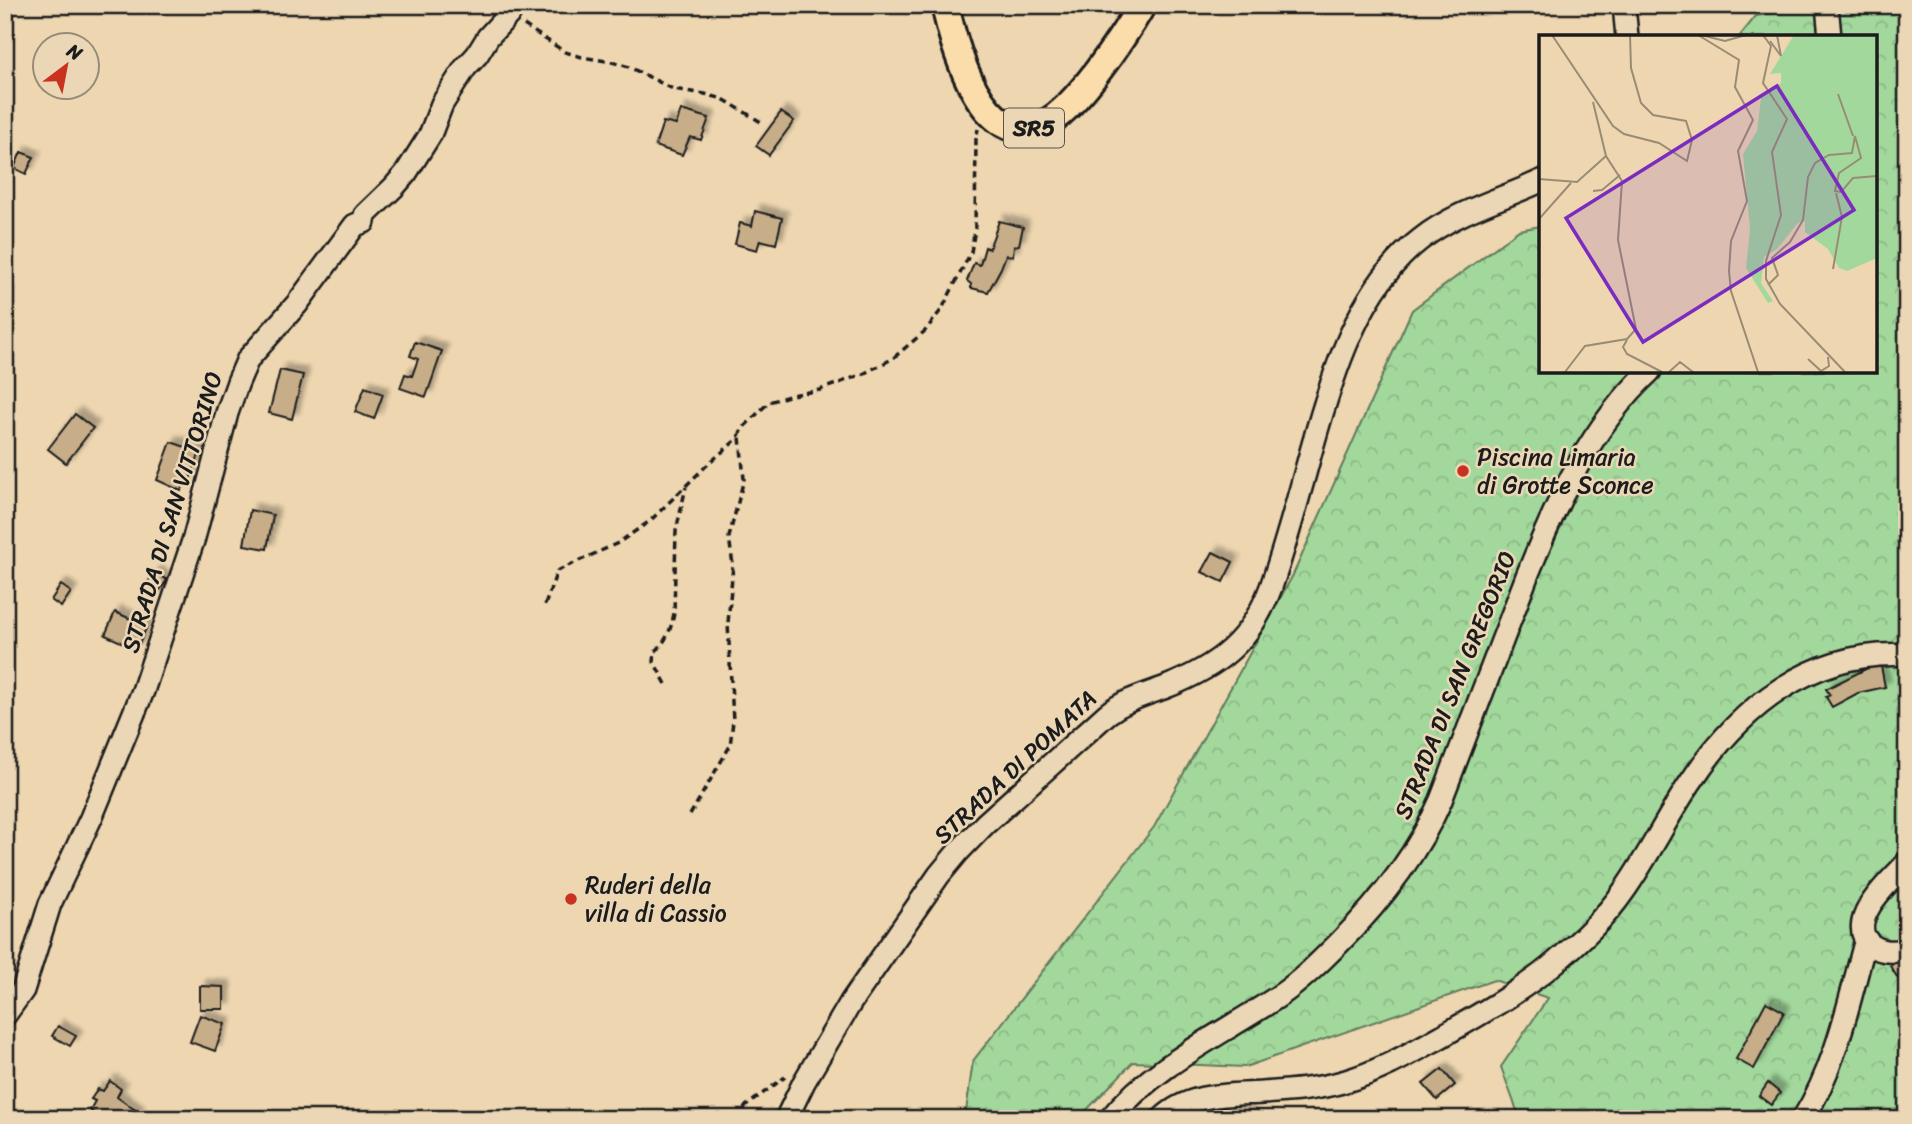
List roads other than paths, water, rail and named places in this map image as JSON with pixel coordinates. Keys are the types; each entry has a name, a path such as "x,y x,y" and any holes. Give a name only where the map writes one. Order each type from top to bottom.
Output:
{"main road":[{"name":"SR5","path":"945,5 958,53 972,88 984,106 997,118 1011,126 1027,129 1044,125 1065,110 1092,79 1142,5"}],"street":[{"path":"1624,5 1627,35"},
{"path":"1827,5 1830,35"},
{"name":"STRADA DI SAN VITTORINO","path":"5,1016 23,990 47,911 91,818 143,691 194,538 227,413 248,359 297,304 355,225 364,222 365,215 406,173 430,135 442,104 465,68 510,11"},
{"name":"STRADA DI POMATA","path":"786,1119 810,1071 863,982 932,884 964,846 1107,714 1132,699 1198,672 1228,652 1249,631 1263,608 1276,575 1340,358 1358,321 1393,264 1419,240 1451,220 1539,182"},
{"name":"STRADA DI SAN GREGORIO","path":"1110,1119 1132,1095 1156,1075 1278,996 1314,968 1374,905 1409,860 1426,833 1441,800 1542,539 1576,469 1606,419 1648,373"},
{"path":"1162,1119 1179,1106 1201,1098 1324,1087 1363,1076 1395,1062 1494,1006 1558,960 1608,912 1699,770 1725,738 1758,706 1797,678 1826,665 1867,656 1907,655"},
{"path":"1907,863 1879,893 1862,923 1866,939 1871,945 1882,951 1907,950"},
{"path":"1803,1119 1837,1047 1866,939"}],"place":[{"name":"Piscina Limaria di Grotte Sconce","path":"1463,471"},
{"name":"Ruderi della villa di Cassio","path":"571,899"}]}
